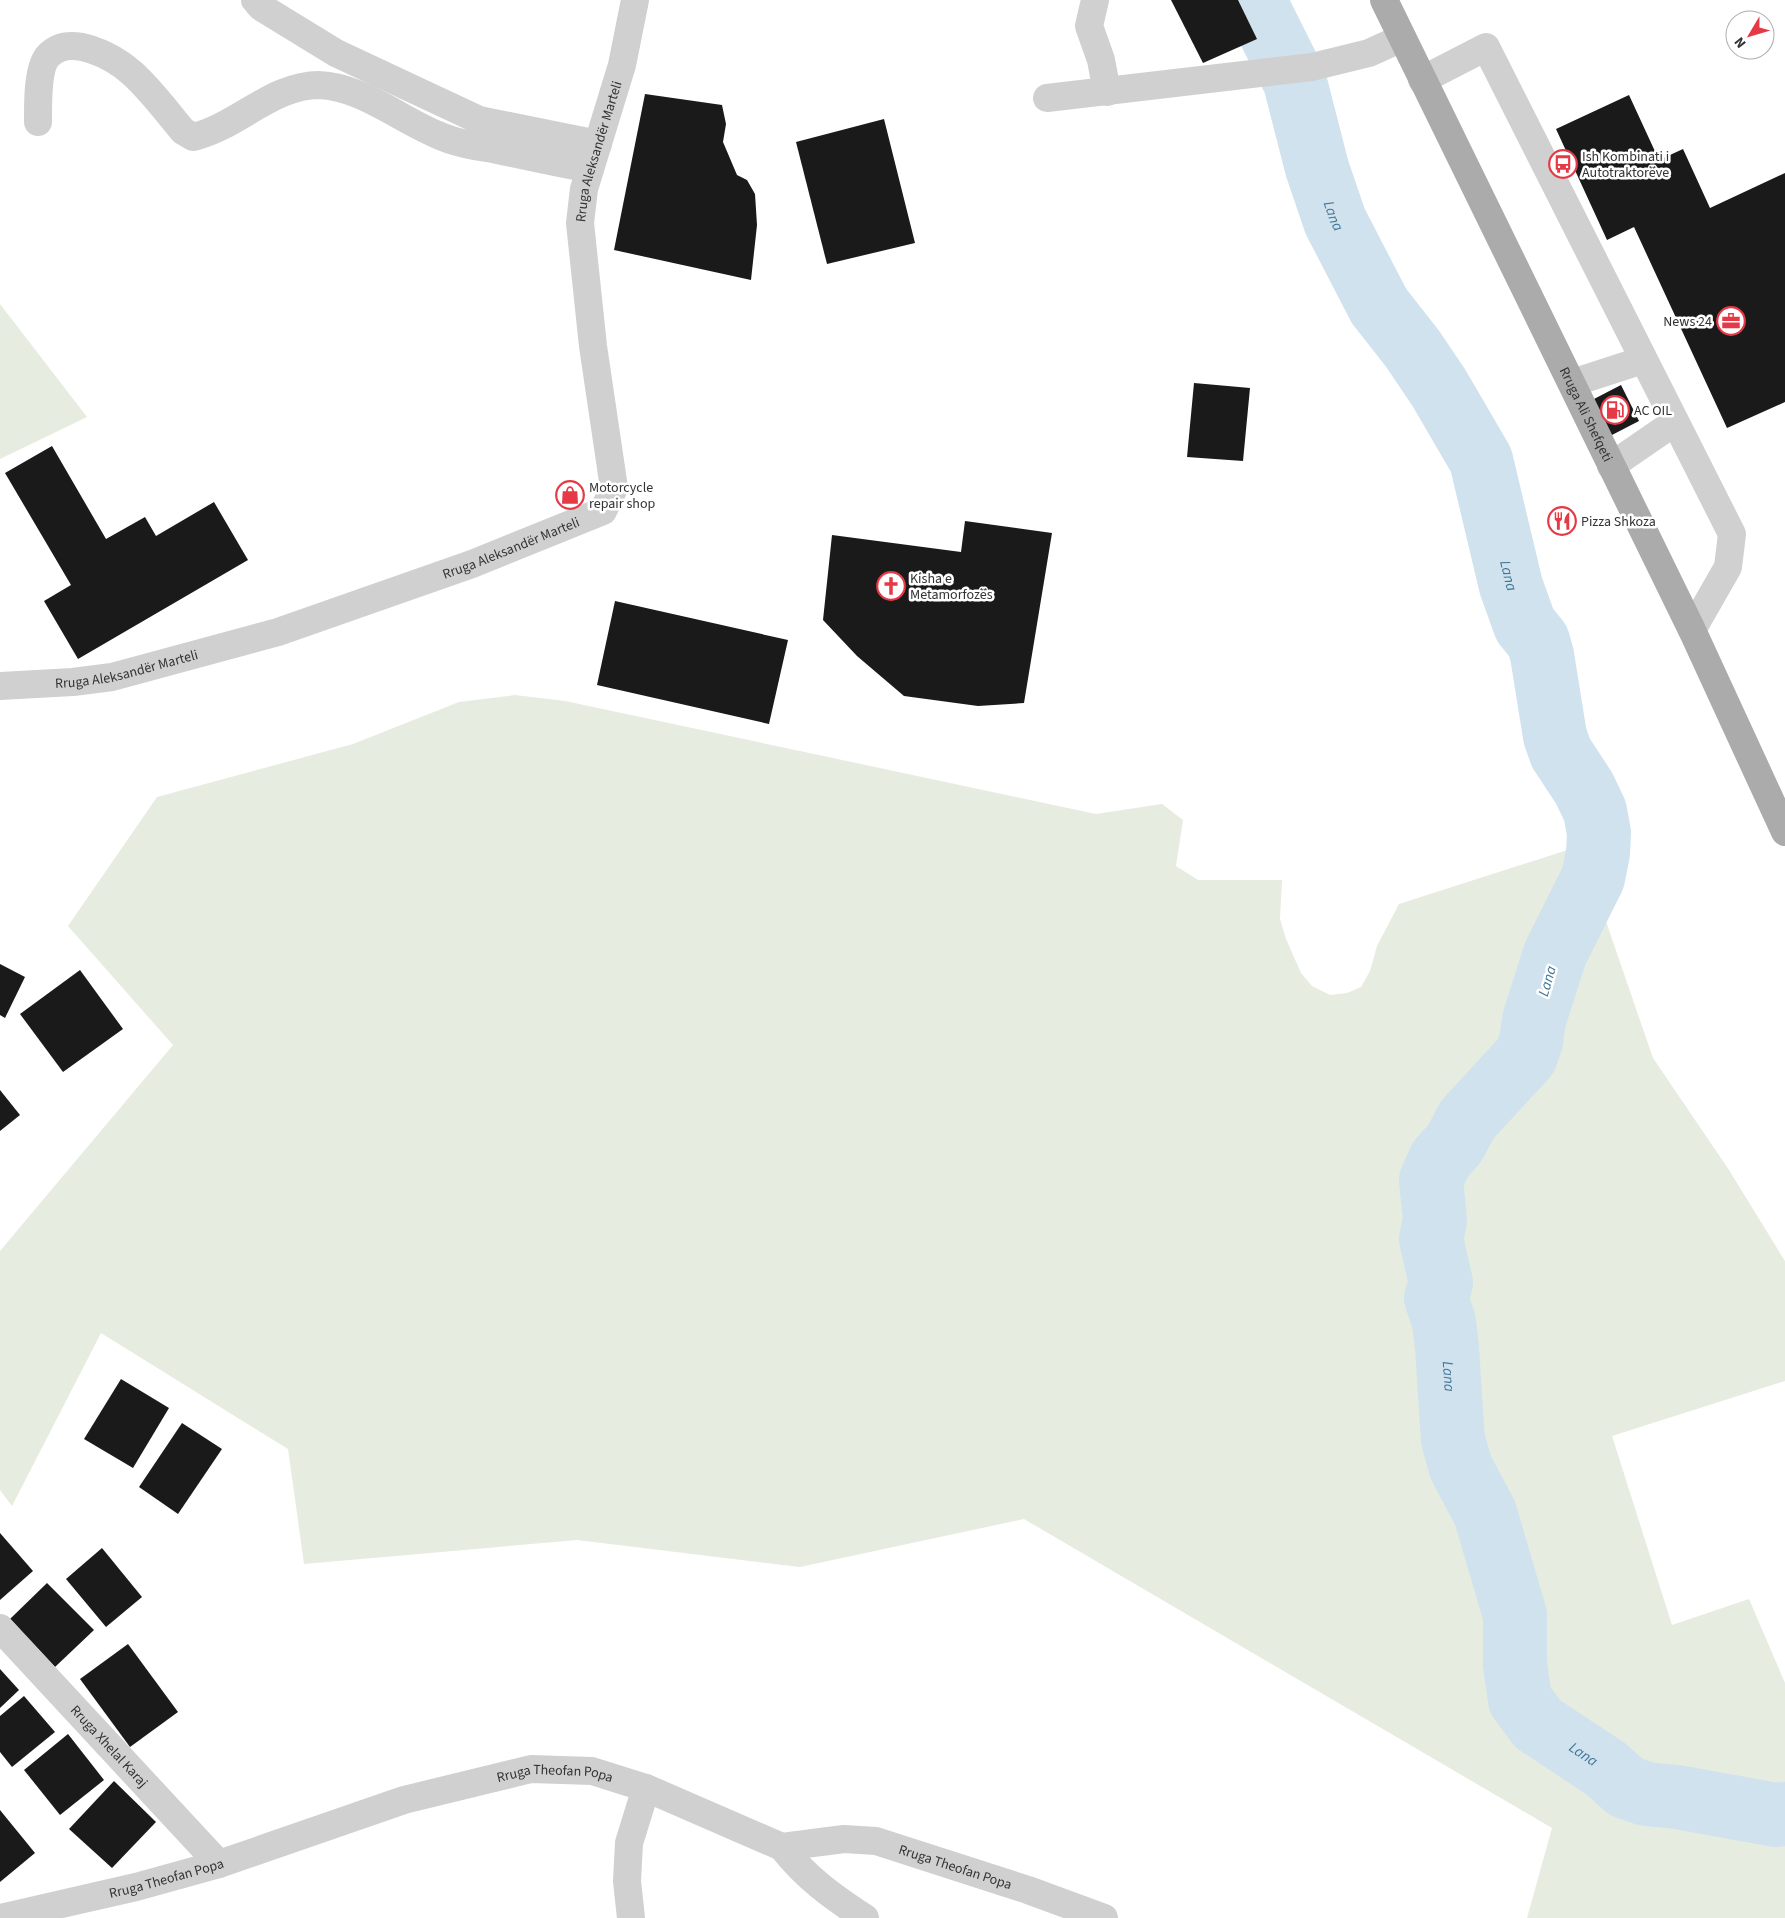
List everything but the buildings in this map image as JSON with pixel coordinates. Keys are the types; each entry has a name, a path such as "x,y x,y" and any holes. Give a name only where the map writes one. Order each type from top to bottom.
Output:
{"main road":[{"name":"Rruga Ali Shefqeti","path":"1384,0 1692,630 1785,832"}],"street":[{"path":"255,0 261,6 336,53 479,120 594,156"},
{"name":"Rruga Aleksandër Marteli","path":"0,686 73,682 112,677 278,632 472,564 603,511 614,488 593,346 580,223 584,189 622,65 635,0"},
{"path":"1095,0 1089,26 1101,60 1107,92"},
{"path":"1047,98 1256,76 1312,67 1369,53 1402,38"},
{"path":"38,122 38,97 43,67 49,55 67,47 82,46 101,52 132,73 183,130 193,138 206,134 272,98 298,88 320,85 358,94 438,136 462,143 594,156"},
{"path":"1422,80 1486,48 1732,534 1728,567 1692,630"},
{"path":"1572,384 1643,360"},
{"path":"1611,466 1675,422"},
{"name":"Rruga Xhelal Karaj","path":"0,1628 219,1864"},
{"name":"Rruga Theofan Popa","path":"0,1918 136,1887 219,1864 404,1800 531,1769 592,1771 646,1788 782,1847 844,1839 876,1841 1028,1890 1104,1918"},
{"path":"632,1918 627,1881 629,1843 646,1788"},
{"path":"782,1847 798,1868 829,1894 865,1918"}],"shaded area":[{"path":"0,304 87,417 0,459"},
{"path":"515,695 565,701 1096,814 1162,804 1183,820 1176,866 1198,880 1282,880 1280,919 1286,939 1301,973 1312,986 1330,995 1347,993 1361,987 1370,971 1377,946 1399,904 1580,846 1653,1058 1729,1170 1785,1261 1785,1381 1612,1436 1672,1625 1749,1599 1785,1683 1785,1918 1527,1918 1552,1828 1024,1519 800,1567 577,1540 304,1564 288,1449 101,1333 12,1506 0,1490 0,1251 173,1045 68,926 157,797 353,744 459,702"}],"waterway":[{"name":"Lana","path":"1254,0 1295,82 1317,168 1335,221 1379,306 1412,348 1439,388 1481,460 1511,586 1525,625 1538,641 1542,655 1555,736 1561,753 1584,788 1595,811 1599,833 1598,853 1593,878 1555,954 1534,1020 1531,1041 1526,1056 1467,1120 1455,1143 1440,1160 1431,1180 1435,1220 1431,1239 1441,1283 1436,1298 1444,1322 1453,1440 1461,1468 1485,1513 1515,1615 1515,1664 1520,1700 1538,1724 1606,1769 1626,1787 1646,1794 1677,1797 1776,1815 1785,1814"}],"place":[{"name":"Ish Kombinati i Autotraktorëve","path":"1563,164"},
{"name":"News 24","path":"1731,321"},
{"name":"AC OIL","path":"1615,410"},
{"name":"Motorcycle repair shop","path":"570,495"},
{"name":"Pizza Shkoza","path":"1562,521"},
{"name":"Kisha e Metamorfozës","path":"891,586"}]}
